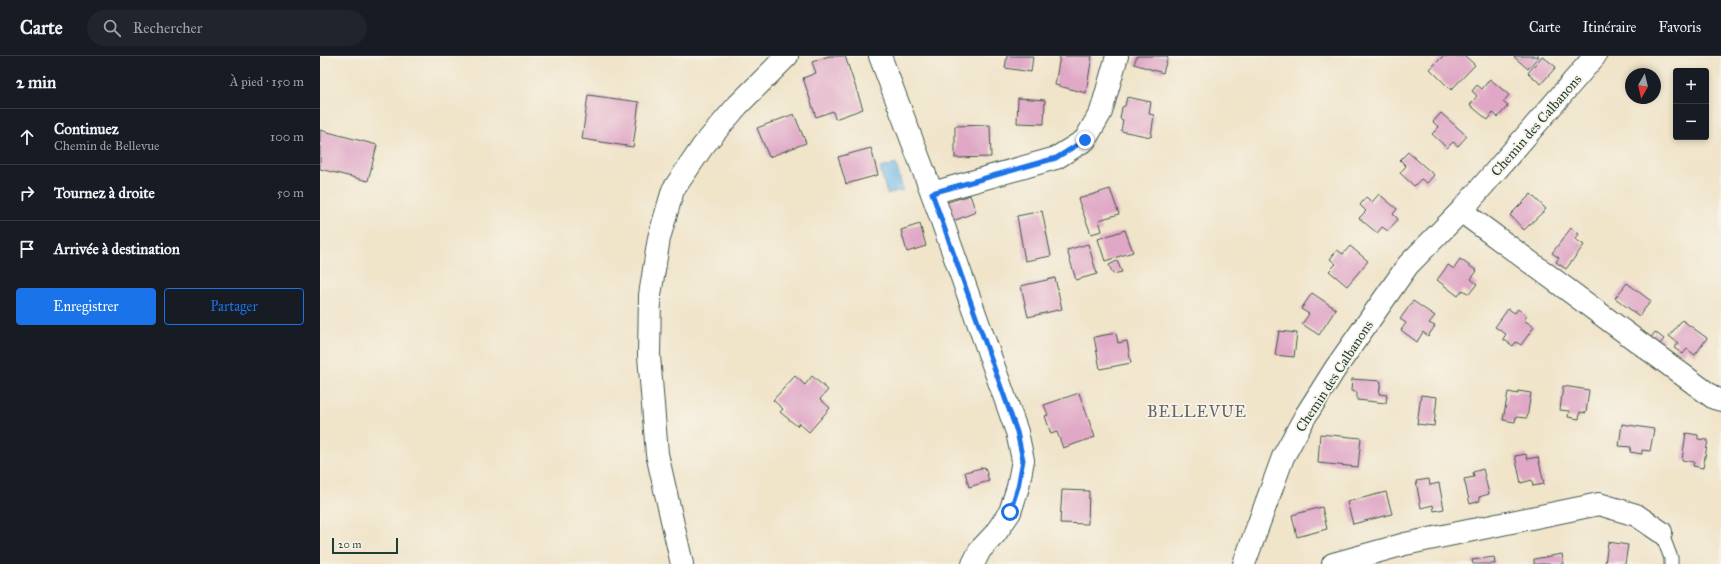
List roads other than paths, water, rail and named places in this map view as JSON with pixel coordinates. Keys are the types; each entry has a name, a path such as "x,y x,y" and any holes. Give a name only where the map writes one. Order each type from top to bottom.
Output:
{"street":[{"path":"682,564 657,454 649,356 650,295 659,238 673,190 703,146 738,105 786,56"},
{"path":"880,56 932,193 1017,432 1023,460 1018,487 1010,512 995,534 980,550 973,564"},
{"path":"932,193 1056,158 1085,140 1101,112 1117,56"},
{"name":"Chemin des Calbanons","path":"1244,564 1283,457 1310,408 1335,368 1408,265 1461,212 1595,56"},
{"path":"1461,212 1714,398 1721,400"},
{"path":"1333,564 1405,544 1599,504 1636,515 1660,532"}],"lane":[{"path":"1660,532 1671,558 1671,564"}],"water":[{"path":"896,164 903,190 887,194 880,168"}],"district":[{"name":"BELLEVUE","path":"1197,411"}]}
